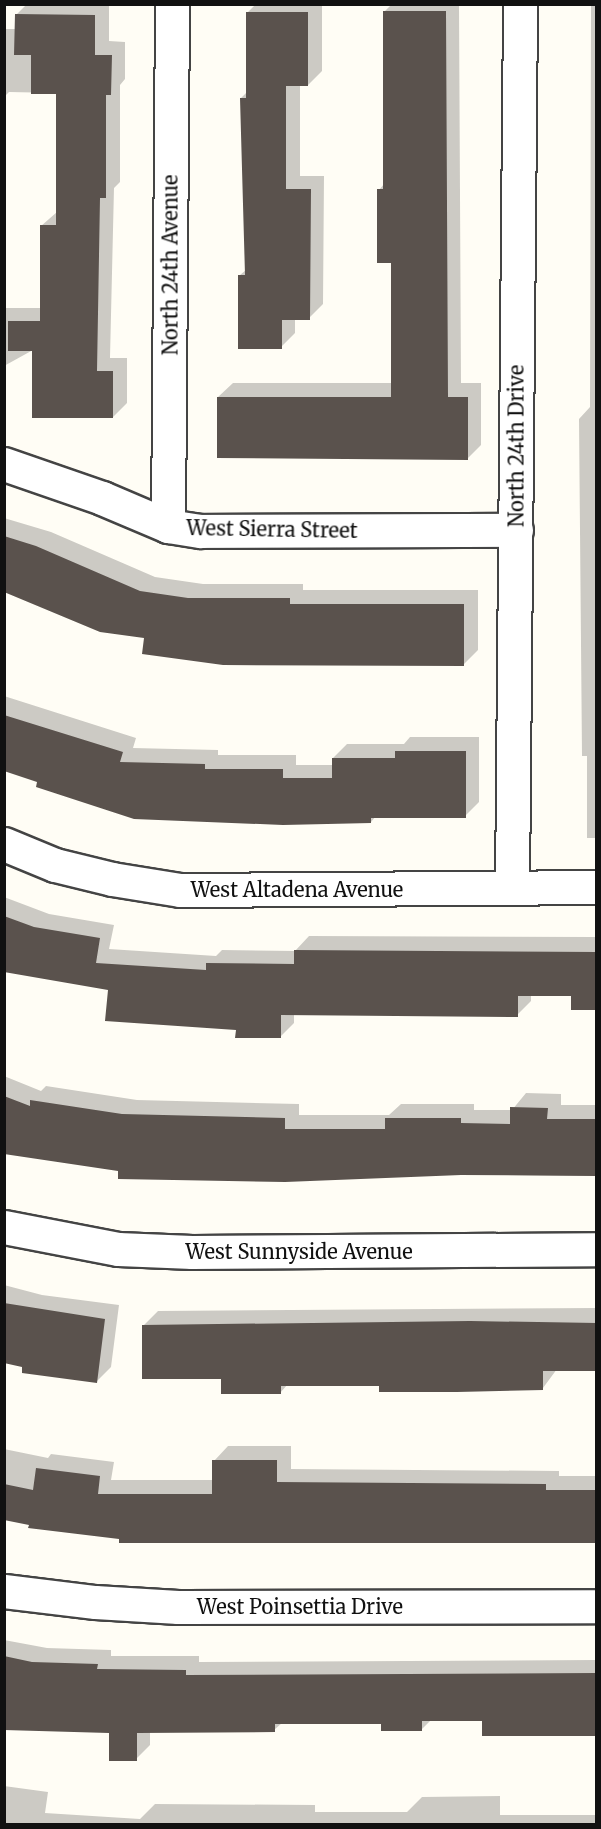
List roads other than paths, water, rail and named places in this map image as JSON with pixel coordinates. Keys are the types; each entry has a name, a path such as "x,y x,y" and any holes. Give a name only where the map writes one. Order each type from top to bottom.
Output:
{"street":[{"name":"North 24th Avenue","path":"168,526 172,4"},
{"name":"North 24th Drive","path":"512,888 520,4"},
{"name":"West Sierra Street","path":"4,464 102,498 168,526 201,531 516,530"},
{"name":"West Altadena Avenue","path":"4,844 66,868 180,890 597,887"},
{"name":"West Sunnyside Avenue","path":"4,1227 118,1249 192,1252 597,1249"},
{"name":"West Poinsettia Drive","path":"4,1591 95,1602 178,1607 597,1606"}]}
